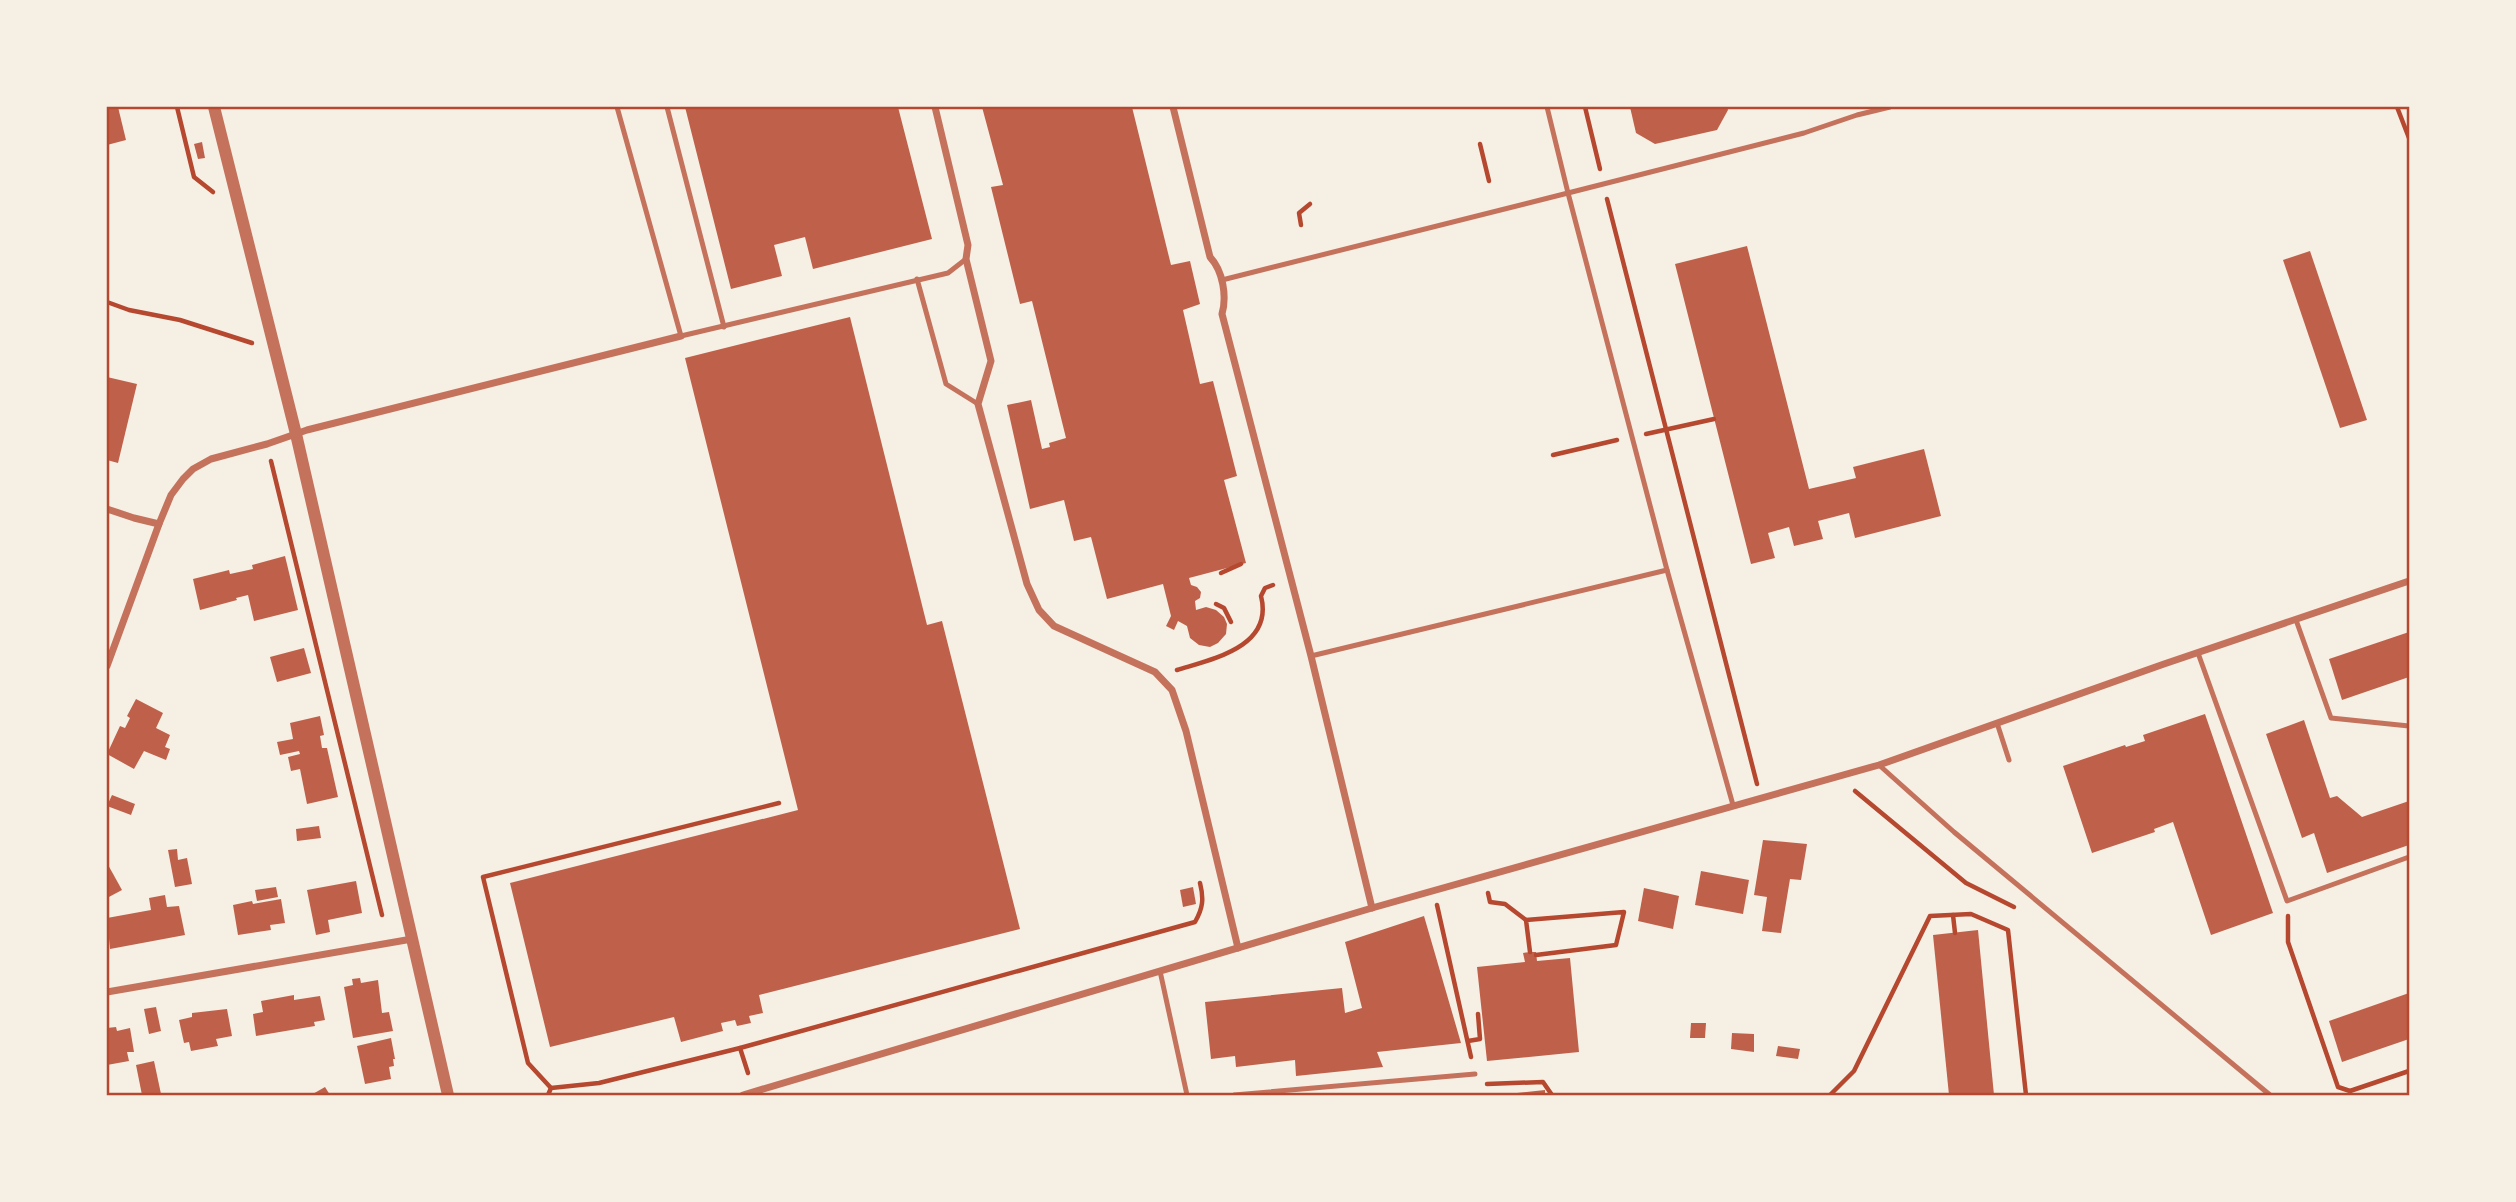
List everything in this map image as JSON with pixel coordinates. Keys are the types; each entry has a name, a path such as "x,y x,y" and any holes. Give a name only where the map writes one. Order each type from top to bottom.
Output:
{"street":[{"path":"214,107 296,434 448,1095"},
{"path":"935,107 968,245 967,259 991,361 978,404 1027,583 1039,610 1054,626 1155,673 1172,690 1186,732 1238,948"},
{"path":"1173,107 1210,257 1216,263 1222,280 1226,301 1222,314 1311,656 1372,908"},
{"path":"107,666 159,524 172,495 193,469 211,459 296,434 681,337"},
{"path":"107,509 159,524"},
{"path":"743,1095 1372,908 1879,765 2409,581"},
{"path":"107,992 412,939"}],"lane":[{"path":"617,107 681,337 948,273 967,259"},
{"path":"667,107 724,327"},
{"path":"1547,107 1667,570 1733,806"},
{"path":"1222,280 1804,133 1890,107"},
{"path":"917,279 946,384 978,404"},
{"path":"1311,656 1667,570"},
{"path":"2296,620 2331,718 2409,726"},
{"path":"2198,653 2287,901 2409,857"},
{"path":"1997,723 2009,761"},
{"path":"1879,765 1965,841 2270,1095"},
{"path":"1160,971 1187,1095"},
{"path":"1234,1095 1475,1074"}],"path":[{"path":"177,107 194,177 218,195"},
{"path":"1584,107 1600,170"},
{"path":"2397,107 2409,138"},
{"path":"1480,144 1489,181"},
{"path":"1607,199 1761,798"},
{"path":"1301,225 1299,213 1310,204"},
{"path":"107,302 129,310 180,320 256,345 254,333"},
{"path":"267,444 389,943"},
{"path":"1221,573 1241,564"},
{"path":"1173,671 1229,655 1247,642 1257,628 1264,609 1261,596 1265,588 1273,585"},
{"path":"1216,604 1224,608 1231,622"},
{"path":"1838,777 1966,883 2022,910"},
{"path":"551,1088 528,1063 483,877 779,803"},
{"path":"551,1088 598,1083 740,1048 1195,922 1204,898 1200,883"},
{"path":"1434,891 1478,1084 1543,1082 1552,1095"},
{"path":"2287,901 2288,942 2338,1087 2350,1091 2409,1071"},
{"path":"1530,952 1526,920 1623,912 1616,945 1536,955"},
{"path":"1830,1095 1854,1071 1930,916 1971,914 2008,930 2026,1095"},
{"path":"1953,915 1955,933"},
{"path":"1468,1041 1480,1039 1478,1014"},
{"path":"740,1048 748,1073"},
{"path":"548,1095 551,1088"}],"building":[{"path":"107,107 118,107 126,140 107,145"},
{"path":"685,107 898,107 932,239 813,269 805,237 774,245 782,276 731,289"},
{"path":"982,107 1132,107 1171,265 1190,261 1200,304 1183,310 1200,384 1213,381 1237,476 1224,480 1246,563 1189,578 1191,585 1201,592 1200,598 1195,601 1196,610 1206,607 1216,610 1227,624 1226,634 1210,647 1199,645 1190,638 1187,626 1178,621 1174,630 1166,626 1171,616 1163,584 1107,599 1091,537 1074,541 1064,500 1030,509 1007,405 1031,400 1042,449 1050,447 1049,443 1066,438 1032,301 1020,304 991,187 1003,185"},
{"path":"1630,107 1727,107 1728,110 1717,130 1655,144 1636,133"},
{"path":"202,142 205,158 198,159 194,144"},
{"path":"1747,246 1809,489 1856,478 1853,467 1924,449 1941,516 1855,538 1849,513 1818,521 1823,539 1794,546 1789,527 1768,533 1775,558 1751,564 1675,264"},
{"path":"2310,251 2367,420 2340,428 2283,260"},
{"path":"850,317 927,625 942,621 1020,929 759,995 763,1013 749,1016 751,1023 737,1026 735,1020 721,1023 723,1031 681,1042 674,1017 550,1047 510,883 798,810 685,358"},
{"path":"107,377 137,384 118,463 107,460"},
{"path":"285,556 298,610 254,621 248,595 200,610 193,579 229,570 230,574 253,569 252,565"},
{"path":"2409,632 2409,677 2342,700 2329,659"},
{"path":"304,648 311,673 277,682 270,657"},
{"path":"136,699 163,713 156,728 170,735 165,747 170,749 166,760 144,751 134,769 107,754 120,726 125,728 130,718 127,716"},
{"path":"2205,714 2273,913 2211,935 2173,822 2154,829 2155,832 2092,853 2063,766 2145,741 2143,735"},
{"path":"320,716 324,735 320,736 322,748 327,748 338,797 307,804 300,769 291,771 288,757 300,754 299,751 280,755 277,742 293,739 290,723"},
{"path":"2304,720 2330,798 2337,796 2362,817 2409,801 2409,845 2327,873 2314,833 2302,838 2266,734"},
{"path":"112,795 135,804 131,815 107,806"},
{"path":"319,826 321,838 297,841 296,829"},
{"path":"1763,840 1807,844 1801,880 1790,879 1781,933 1762,931 1767,897 1754,895"},
{"path":"177,849 178,860 187,858 192,884 175,887 168,850"},
{"path":"107,863 122,890 107,898"},
{"path":"1701,871 1749,880 1743,914 1695,905"},
{"path":"356,881 362,913 328,920 330,932 316,935 307,890"},
{"path":"276,887 278,897 257,901 255,890"},
{"path":"1193,887 1196,904 1183,907 1180,890"},
{"path":"1644,888 1679,896 1673,929 1638,921"},
{"path":"165,895 167,907 179,906 185,935 110,949 107,918 151,910 149,898"},
{"path":"281,899 285,923 270,925 271,930 238,935 233,905"},
{"path":"1424,916 1461,1043 1377,1052 1383,1067 1296,1076 1295,1060 1236,1067 1235,1056 1211,1059 1205,1002 1342,988 1345,1013 1362,1008 1345,942"},
{"path":"1978,930 1994,1095 1949,1095 1933,935"},
{"path":"1536,952 1537,961 1570,958 1579,1052 1487,1061 1477,967 1525,962 1523,953"},
{"path":"360,978 361,983 378,980 382,1013 389,1012 393,1031 353,1038 344,987 353,985 352,979"},
{"path":"2409,993 2409,1039 2342,1062 2329,1021"},
{"path":"294,995 294,1000 320,996 325,1020 314,1022 315,1026 256,1036 253,1014 263,1012 261,1001"},
{"path":"156,1007 161,1031 149,1034 144,1009"},
{"path":"227,1009 232,1036 216,1039 218,1046 191,1051 189,1042 184,1043 179,1020 192,1017 192,1013"},
{"path":"1691,1023 1706,1023 1705,1038 1690,1038"},
{"path":"116,1027 117,1031 130,1028 134,1052 127,1052 129,1061 107,1065 107,1028"},
{"path":"1732,1033 1754,1034 1754,1052 1731,1049"},
{"path":"391,1038 395,1059 394,1066 389,1067 391,1079 365,1084 357,1046"},
{"path":"1778,1046 1800,1049 1798,1059 1776,1056"},
{"path":"154,1061 161,1094 142,1095 136,1065"},
{"path":"325,1087 330,1095 311,1095"},
{"path":"1545,1090 1545,1095 1517,1095 1517,1093"}]}
